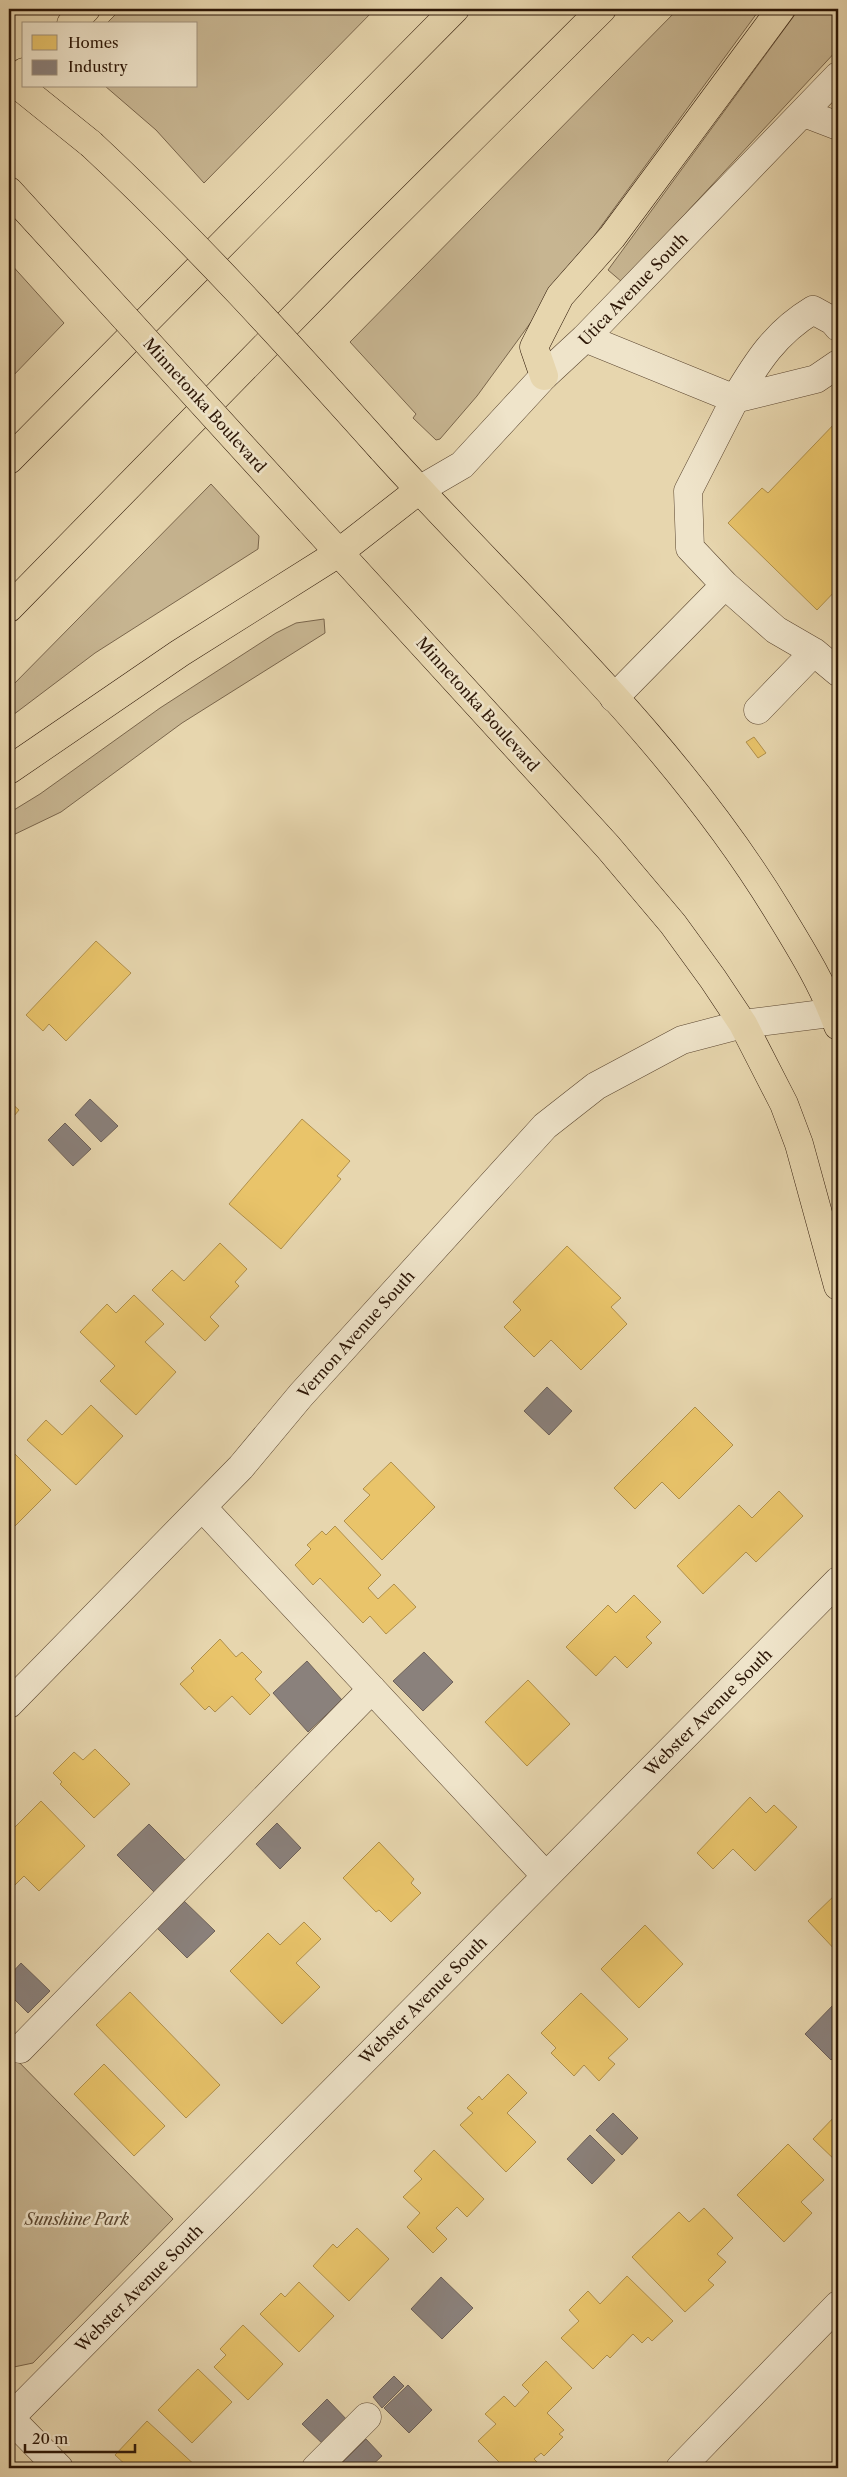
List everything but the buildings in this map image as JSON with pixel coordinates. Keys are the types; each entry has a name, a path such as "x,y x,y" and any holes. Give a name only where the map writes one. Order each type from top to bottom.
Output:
{"main road":[{"path":"73,22 86,9"},
{"path":"9,460 455,9"},
{"path":"9,608 344,266 602,9"},
{"path":"544,376 534,348 560,296 612,237 781,9"},
{"path":"24,88 91,144 199,248 419,490 614,698 684,777 766,892 802,951 837,1017"},
{"name":"Minnetonka Boulevard","path":"18,200 337,554 382,599 608,847 673,924 743,1024 787,1112 799,1144 838,1286"},
{"path":"9,770 180,653 337,554 419,490"}],"street":[{"name":"Utica Avenue South","path":"419,490 462,466 544,376 586,338 838,76"},
{"path":"804,113 838,126"},
{"path":"838,328 833,321 813,310 791,323 763,354 735,399 688,491 690,548 725,585 776,630 814,652 838,672"},
{"path":"586,338 735,399 816,379 838,364"},
{"path":"614,698 725,585"},
{"path":"758,710 814,652"},
{"name":"Vernon Avenue South","path":"9,1704 242,1467 314,1380 545,1126 596,1086 682,1040 743,1024 837,1017"},
{"path":"203,1508 546,1876"},
{"name":"Webster Avenue South","path":"9,2418 838,1581"},
{"path":"20,2049 372,1689"},
{"path":"680,2468 838,2305"},
{"path":"316,2468 367,2417"},
{"path":"9,2418 59,2468"}],"green space":[{"path":"121,9 375,9 204,183 156,130 107,88 198,88 198,22 108,22"},
{"path":"678,9 760,9 477,396 440,439 436,440 413,418 416,414 350,342"},
{"path":"799,9 838,9 838,49 622,282 608,270"},
{"path":"9,262 64,323 9,380"},
{"path":"211,484 259,536 258,549 95,653 9,718 9,689"},
{"path":"324,619 325,633 182,723 61,812 9,837 9,813 40,794 160,708 276,633 296,623"},
{"name":"Sunshine Park","path":"9,2052 173,2219 33,2363 9,2368"}]}
